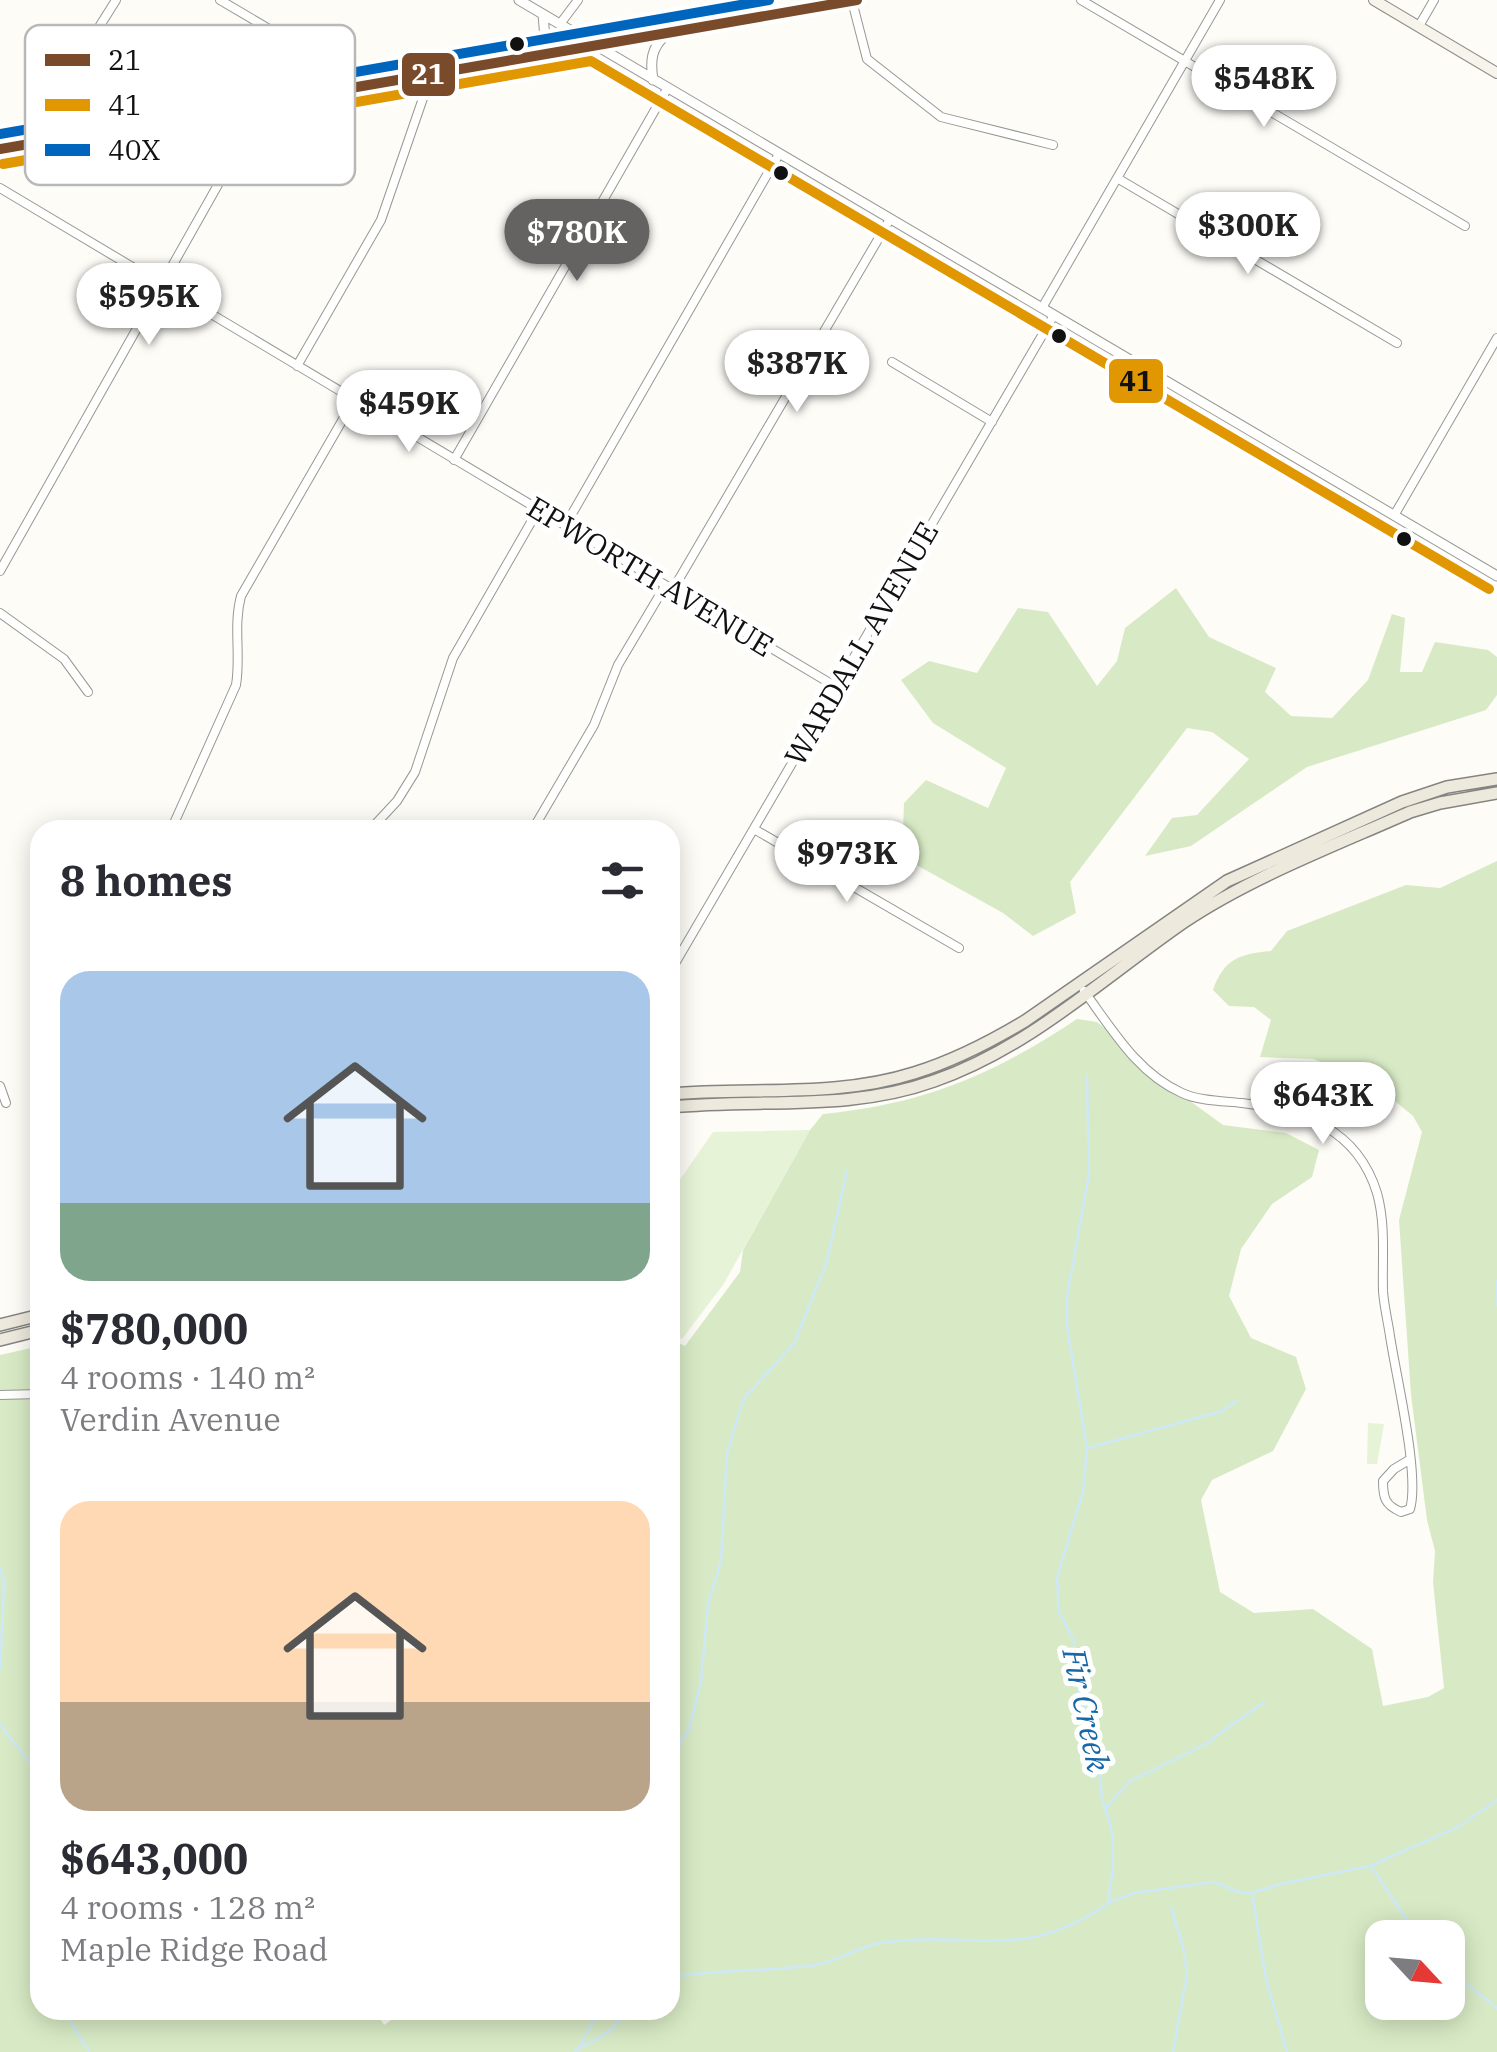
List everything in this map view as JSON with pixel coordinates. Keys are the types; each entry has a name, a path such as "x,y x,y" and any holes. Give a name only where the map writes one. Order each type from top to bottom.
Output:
{"main road":[{"path":"1374,0 1497,73"},
{"path":"355,88 855,1"},
{"path":"0,150 25,144"},
{"path":"680,1094 832,1088 913,1074 990,1042 1227,880 1402,802 1447,787 1497,780"},
{"path":"680,1107 850,1101 932,1082 1020,1040 1186,921 1229,895 1410,812 1497,793"},
{"path":"0,1325 30,1318"},
{"path":"0,1340 30,1332"}],"street":[{"path":"100,25 116,0"},
{"path":"220,0 262,25"},
{"path":"520,0 1497,576"},
{"path":"560,24 578,0"},
{"path":"1081,0 1466,226"},
{"path":"1042,308 1220,0"},
{"path":"1419,26 1434,0"},
{"path":"855,1 867,59 941,117 1053,145"},
{"path":"529,58 545,39 543,14"},
{"path":"653,80 651,59 670,31"},
{"path":"298,366 381,220 431,75"},
{"path":"355,80 366,86"},
{"path":"454,460 668,89"},
{"path":"565,526 779,154"},
{"path":"1118,178 1398,343"},
{"path":"0,570 219,185"},
{"name":"EPWORTH AVENUE","path":"0,188 838,688"},
{"path":"538,820 594,725 618,665 890,219"},
{"name":"WARDALL AVENUE","path":"680,955 1054,316"},
{"path":"1395,514 1497,338"},
{"path":"892,362 992,422"},
{"path":"175,820 236,684 236,625 241,596 354,400"},
{"path":"379,820 415,772 453,658 538,510"},
{"path":"0,613 54,651 73,669 88,692"},
{"path":"754,829 959,948"},
{"path":"1078,983 1120,1040 1158,1080 1186,1095 1284,1108 1316,1119 1343,1138 1364,1165 1377,1192 1384,1296 1409,1460 1414,1498 1410,1509 1401,1512 1389,1507 1383,1497 1383,1481 1409,1460"},
{"path":"0,1086 6,1103"},
{"path":"0,1395 30,1394"}],"green space":[{"path":"1176,588 1209,637 1276,668 1265,692 1291,716 1332,718 1368,680 1392,614 1405,618 1400,672 1422,672 1435,642 1488,650 1497,657 1497,695 1486,710 1307,767 1191,846 1145,856 1172,818 1197,815 1249,759 1212,732 1187,728 1070,882 1076,913 1033,936 1003,913 902,857 904,803 926,780 988,808 1006,768 933,723 901,680 929,661 977,673 1018,608 1048,612 1097,686 1117,661 1125,628"},
{"path":"1497,861 1497,2052 0,2052 0,1355 30,1348 30,2020 381,2020 384,2025 391,2020 680,2020 680,1344 685,1346 740,1272 743,1250 810,1130 823,1114 893,1103 956,1084 1016,1056 1077,1019 1097,1022 1120,1040 1142,1066 1223,1125 1286,1133 1319,1150 1312,1177 1272,1204 1241,1249 1229,1296 1251,1338 1296,1357 1306,1389 1273,1451 1212,1480 1201,1500 1220,1592 1254,1613 1313,1609 1372,1649 1383,1706 1428,1697 1444,1688 1433,1582 1435,1551 1427,1520 1411,1395 1399,1220 1422,1132 1413,1116 1367,1078 1313,1059 1260,1057 1271,1020 1254,1007 1229,1006 1213,990 1222,971 1234,960 1271,951 1287,931 1406,885 1440,888"},
{"path":"810,1130 723,1285 682,1339 680,1180 713,1132"},
{"path":"1368,1423 1384,1424 1377,1464 1367,1464"}],"waterway":[{"name":"Fir Creek","path":"680,1976 815,1965 880,1943 1023,1939 1078,1922 1108,1903 1112,1830 1103,1802 1093,1732 1077,1684 1074,1641 1059,1612 1057,1578 1083,1491 1087,1448 1067,1326 1067,1297 1089,1174 1087,1076"},
{"path":"680,1744 689,1729 701,1681 708,1605 721,1560 727,1453 744,1398 794,1344 827,1261 847,1170"},
{"path":"1497,1281 1497,1305"},
{"path":"1088,1448 1222,1411 1237,1401"},
{"path":"0,1568 4,1583 0,1669"},
{"path":"1106,1808 1130,1781 1204,1745 1264,1702"},
{"path":"0,1725 30,1762"},
{"path":"1109,1902 1134,1893 1214,1882 1241,1893 1252,1893 1370,1866 1460,1826 1497,1800"},
{"path":"1372,1868 1407,1920"},
{"path":"1252,1893 1266,1979 1287,2052"},
{"path":"1171,1908 1187,1974 1173,2052"},
{"path":"1465,1983 1497,2008"},
{"path":"70,2020 89,2052"},
{"path":"579,2048 594,2020"},
{"name":"Fir Creek","path":"574,2052 610,2031 619,2020"}],"transit line":[{"name":"40X","path":"355,72 769,0"},
{"name":"21","path":"355,87 857,0"},
{"name":"41","path":"355,102 591,61 1489,589"},
{"name":"40X","path":"0,134 25,130"},
{"name":"21","path":"0,149 25,145"},
{"name":"41","path":"3,164 25,160"}]}
